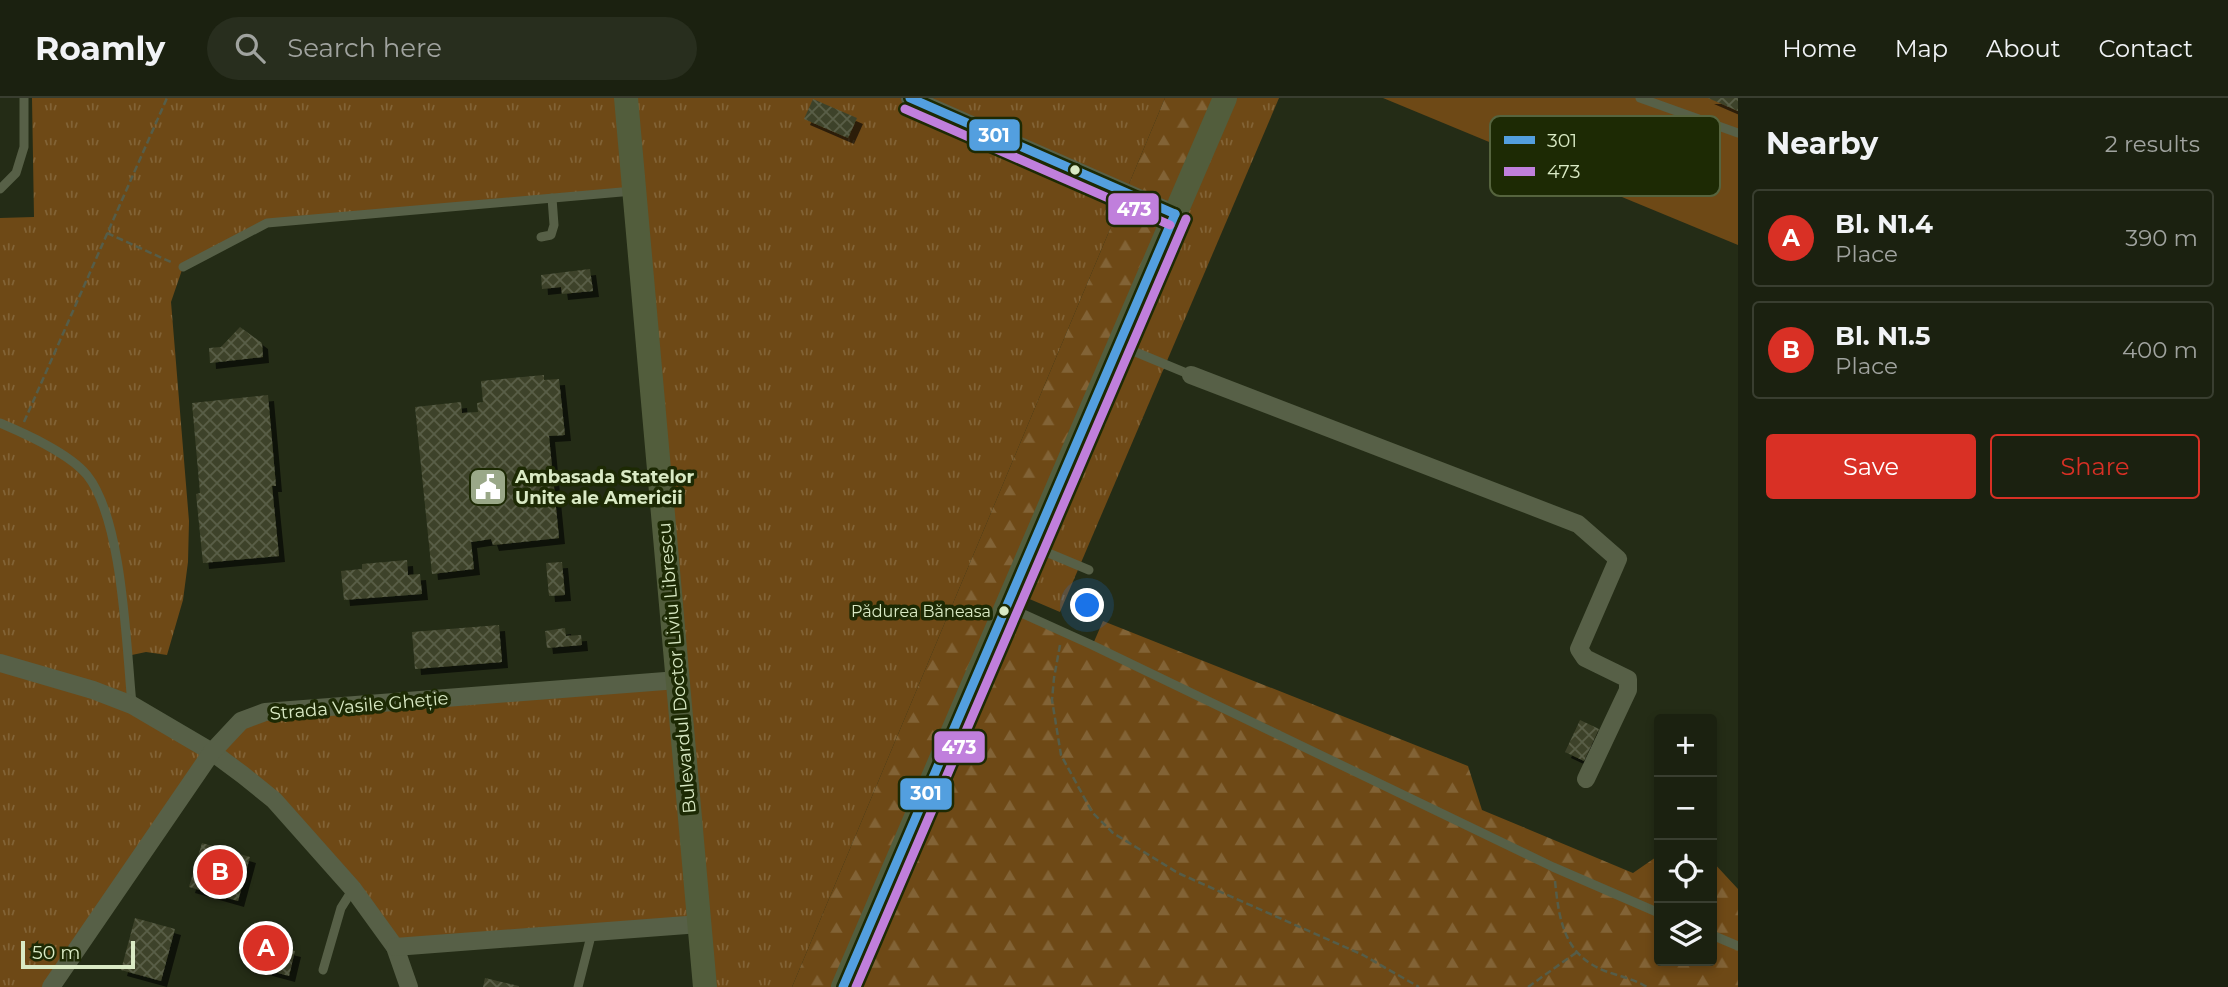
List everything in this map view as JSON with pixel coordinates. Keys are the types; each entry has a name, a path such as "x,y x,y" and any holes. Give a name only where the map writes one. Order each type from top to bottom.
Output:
{"street":[{"name":"Bulevardul Doctor Liviu Librescu","path":"626,98 705,987"},
{"path":"911,98 1175,214"},
{"path":"842,987 1225,98"},
{"path":"1191,375 1578,524 1618,559 1580,649 1585,658 1628,679 1628,690 1587,779"},
{"path":"0,663 93,690 132,705 212,752 274,800 352,889 395,947 409,987"},
{"name":"Strada Vasile Gheție","path":"51,987 212,752 241,721 265,712 678,680"},
{"path":"395,947 700,924"}],"lane":[{"path":"0,189 16,173 24,147 24,98"},
{"path":"1640,98 1690,116"},
{"path":"1720,127 1738,133"},
{"path":"183,267 267,223 635,191"},
{"path":"541,237 551,235 554,225 552,198"},
{"path":"1119,345 1191,375"},
{"path":"0,423 74,463 87,475 101,498 112,537 123,609 132,705"},
{"path":"1033,546 1089,570"},
{"path":"1007,606 1553,867 1654,911"},
{"path":"323,971 341,908 352,889"},
{"path":"578,987 592,932"},
{"path":"1717,937 1738,946"}],"path":[{"path":"19,432 167,98"},
{"path":"107,233 183,267"},
{"path":"1063,632 1052,700 1061,755 1092,813 1113,833 1178,873 1363,955 1419,987"},
{"path":"1553,867 1559,919 1577,952 1602,970 1647,987"},
{"path":"1528,987 1577,952"}],"green space":[{"path":"32,98 1165,98 792,987 705,987 700,925 395,947 353,889 212,752 51,987 0,987 0,218 34,217","holes":["635,191 678,680 241,721 212,752 132,705 127,656 146,652 167,655 183,600 188,562 189,521 171,302 183,267 267,223"]},
{"name":"Pădurea Băneasa","path":"1165,98 1222,98 1007,606 1093,644 1103,621 1468,766 1482,810 1633,873 1654,858 1654,966 1717,966 1717,866 1738,889 1738,987 792,987"},
{"path":"1225,98 1279,98 1060,612 1013,592"},
{"path":"1383,98 1738,98 1738,245 1620,196 1720,196 1720,116 1490,116 1490,142"}],"building":[{"path":"1708,98 1738,98 1738,111"},
{"path":"813,99 857,118 848,138 804,119"},
{"path":"590,269 593,291 562,294 561,287 542,289 541,275"},
{"path":"240,327 262,343 263,357 210,363 209,348 221,347"},
{"name":"Ambasada Statelor Unite ale Americii","path":"544,375 544,380 559,379 565,435 549,436 559,538 493,545 491,539 471,542 474,569 432,574 415,407 461,402 462,413 478,412 477,403 483,402 481,381"},
{"path":"268,395 276,486 272,486 279,556 203,563 196,494 200,493 192,403"},
{"path":"407,560 408,575 420,574 422,594 344,600 341,571 362,569 362,564"},
{"path":"562,562 565,595 549,596 546,563"},
{"path":"499,625 502,662 415,669 412,632"},
{"path":"565,628 566,636 581,635 582,645 547,648 545,631"},
{"path":"1580,720 1599,729 1584,761 1565,752"},
{"path":"202,843 250,857 238,901 189,887"},
{"path":"135,918 175,929 161,981 121,970"},
{"path":"255,922 279,929 274,946 295,951 289,976 244,964"},
{"path":"485,978 519,986 519,987 483,987"}],"transit line":[{"name":"301","path":"910,98 1175,214"},
{"name":"473","path":"905,109 1170,225"},
{"name":"301","path":"843,987 1175,214"},
{"name":"473","path":"856,987 1186,219"}],"place":[{"name":"Ambasada Statelor Unite ale Americii","path":"488,487"},
{"name":"Pădurea Băneasa","path":"1004,611"},
{"name":"Bl. N1.5","path":"220,872"},
{"name":"Bl. N1.4","path":"266,948"}]}
